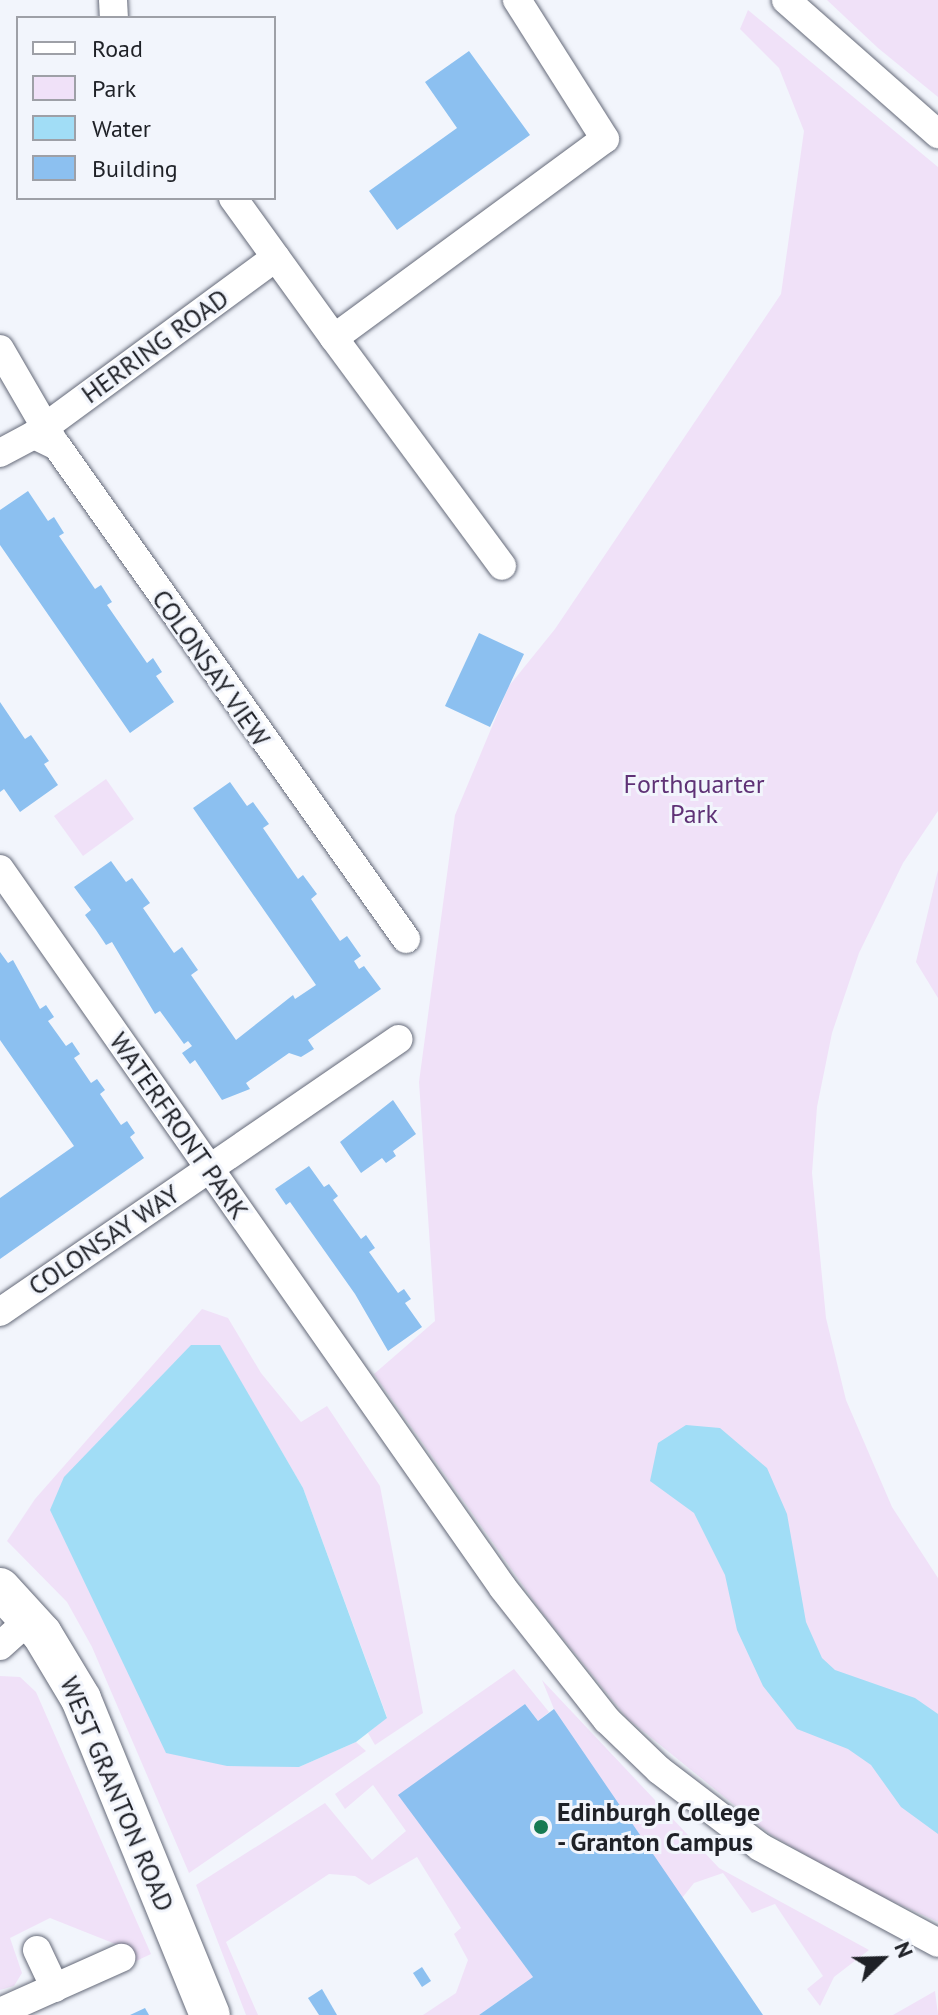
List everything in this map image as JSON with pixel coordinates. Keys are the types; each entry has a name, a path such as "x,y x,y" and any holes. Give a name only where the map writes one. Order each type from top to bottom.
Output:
{"street":[{"path":"334,338 605,139 517,0"},
{"path":"786,0 938,134"},
{"path":"234,200 502,566"},
{"name":"HERRING ROAD","path":"45,436 276,257"},
{"name":"COLONSAY VIEW","path":"0,349 45,436 406,939"},
{"path":"0,453 45,436"},
{"name":"WATERFRONT PARK","path":"2,877 503,1588 607,1720 659,1770 760,1847 938,1943"},
{"name":"COLONSAY WAY","path":"0,1312 399,1039"},
{"name":"WEST GRANTON ROAD","path":"0,1588 56,1652 87,1711 210,2015"},
{"path":"0,1646 30,1619"},
{"path":"37,1950 55,1988"},
{"path":"0,2012 121,1958"}],"green space":[{"path":"827,0 938,0 938,97 878,48"},
{"name":"Forthquarter Park","path":"748,10 938,167 938,811 903,863 859,953 832,1033 817,1107 812,1173 826,1318 846,1400 892,1507 938,1578 938,1922 855,1884 770,1834 627,1718 541,1611 374,1374 435,1321 419,1082 455,815 509,686 555,629 781,294 804,131 779,68 740,29"},
{"path":"106,779 134,819 83,856 54,816"},
{"path":"938,870 938,998 916,962"},
{"path":"202,1309 228,1318 261,1373 301,1422 327,1406 380,1486 423,1713 375,1745 368,1733 387,1717 303,1488 219,1345 299,1767 356,1742 366,1751 189,1873 92,1647 67,1602 7,1541 35,1499"},
{"path":"514,1669 549,1712 538,1721 525,1704 399,1795 533,1977 479,2015 423,2015 456,1993 468,1960 454,1934 461,1928 417,1857 369,1885 355,1876 329,1874 226,1942 258,2015 246,2015 196,1885 325,1803 372,1860 406,1831 373,1785 345,1809 335,1794"},
{"path":"0,1676 20,1677 36,1692 151,1954 134,1962 128,1949 50,1918 10,1938 22,1973 14,1986 0,1990"},
{"path":"542,1680 719,1868 869,1950 834,1977 820,2006 807,1989 823,1976 775,1904 752,1913 723,1873 694,1883 682,1898 554,1709"},
{"path":"935,1991 938,2015 893,2015"}],"water":[{"path":"191,1345 220,1345 303,1488 387,1718 356,1742 299,1767 227,1766 166,1753 50,1510 64,1477"},
{"path":"686,1425 720,1428 767,1468 787,1514 806,1622 822,1658 835,1670 915,1698 938,1714 938,1834 901,1807 871,1765 848,1749 797,1729 763,1686 737,1630 725,1575 694,1513 650,1481 658,1443"}],"building":[{"path":"469,51 530,135 397,230 369,191 457,128 425,82"},
{"path":"28,491 48,521 54,517 64,533 59,536 95,589 101,585 112,602 107,605 147,663 153,658 162,672 156,676 174,702 130,733 0,545 0,510"},
{"path":"479,633 524,654 490,727 445,706"},
{"path":"0,702 25,739 31,735 49,761 44,764 58,785 20,812 4,789 0,792"},
{"path":"230,782 247,806 253,802 269,824 263,828 298,879 303,875 317,894 311,899 340,941 347,936 361,956 354,961 359,969 364,966 381,989 308,1040 314,1049 301,1057 289,1053 246,1083 250,1089 222,1100 195,1060 190,1064 182,1053 192,1046 188,1041 184,1044 160,1011 155,1014 112,942 106,945 85,915 91,910 74,887 111,861 126,882 132,878 150,903 143,908 174,953 182,947 198,970 191,975 236,1040 293,995 295,999 316,985 193,808"},
{"path":"0,952 8,963 13,960 40,1009 46,1005 54,1017 48,1021 66,1046 72,1042 80,1054 74,1058 91,1083 97,1079 105,1090 100,1094 121,1125 127,1121 135,1133 130,1137 144,1158 0,1259 0,1198 74,1146 0,1040"},
{"path":"393,1100 416,1134 393,1151 396,1156 386,1163 382,1158 361,1173 340,1142"},
{"path":"309,1166 324,1187 329,1184 338,1196 333,1200 361,1239 366,1235 375,1248 369,1252 398,1293 404,1289 411,1299 405,1303 422,1327 388,1351 355,1294 290,1202 286,1205 275,1189"},
{"name":"Edinburgh College - Granton Campus","path":"525,1704 538,1721 554,1709 763,2015 479,2015 533,1977 398,1795"},
{"path":"422,1967 431,1981 422,1987 413,1973"},
{"path":"322,1989 337,2015 319,2015 308,1998"},
{"path":"145,2008 149,2015 130,2015"}],"place":[{"name":"Edinburgh College - Granton Campus","path":"541,1827"}]}
